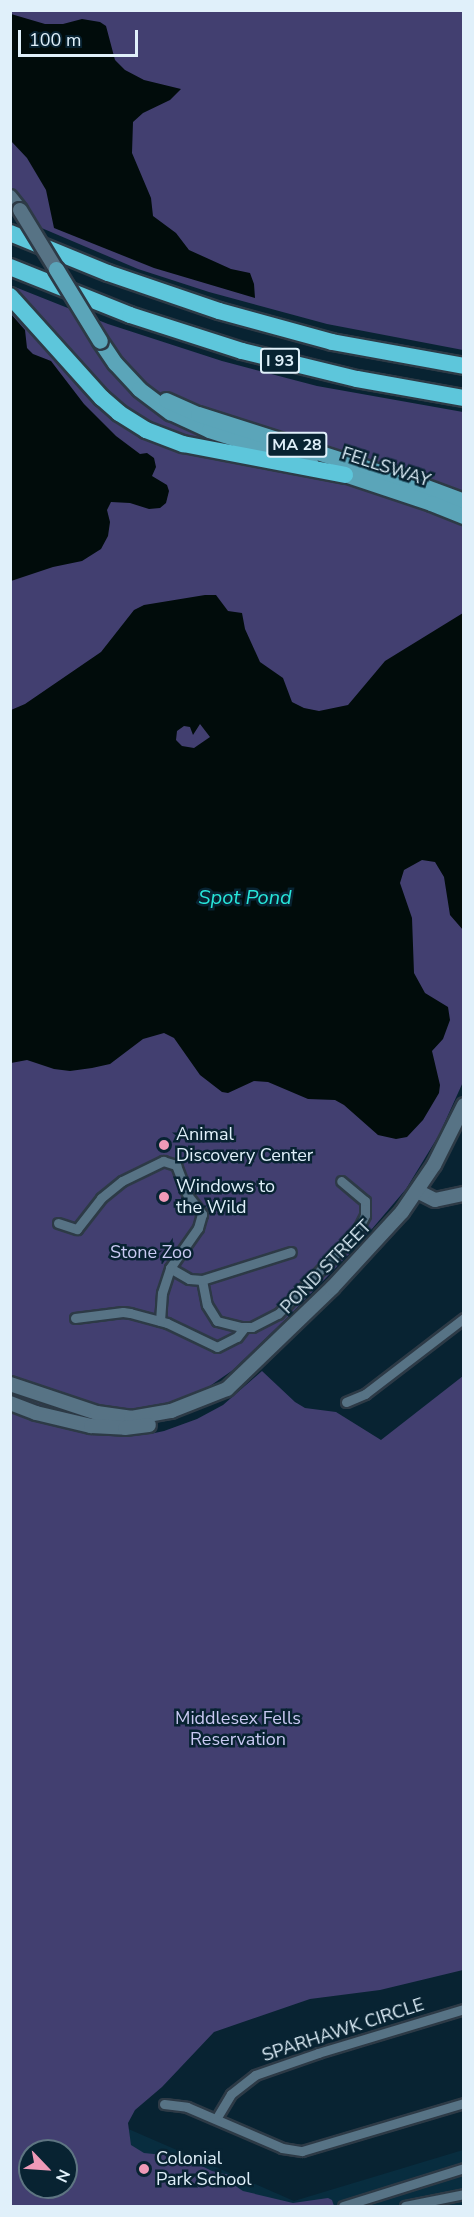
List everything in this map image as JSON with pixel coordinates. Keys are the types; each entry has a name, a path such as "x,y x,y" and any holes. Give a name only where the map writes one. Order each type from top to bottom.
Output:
{"highway":[{"name":"I 93","path":"10,232 136,284 247,320 332,342 464,366"},
{"name":"I 93","path":"10,267 130,315 232,348 347,377 464,398"},
{"path":"10,296 102,398 119,413 146,430 183,444 345,475"}],"main road":[{"name":"FELLSWAY","path":"10,197 115,363 154,402 194,424 425,500 464,516"},
{"name":"FELLSWAY","path":"134,382 198,414 421,484 464,501"},
{"name":"POND STREET","path":"10,1403 67,1421 99,1428 125,1428 161,1423 189,1414 218,1395 244,1376 348,1272 417,1191 438,1158 464,1105"},
{"path":"417,1191 435,1200 464,1194"},
{"name":"POND STREET","path":"10,1384 97,1413 124,1418 155,1415 218,1395"}],"street":[{"path":"58,1223 77,1229 101,1198 122,1181 164,1161 176,1165 188,1196 202,1214 198,1228 170,1268 162,1293 160,1321"},
{"path":"202,1280 207,1305 212,1316 221,1322 244,1328 264,1323 278,1314 352,1239 363,1220 366,1204 361,1196 341,1181"},
{"path":"170,1268 189,1279 202,1280 291,1252"},
{"path":"75,1318 123,1312 160,1321 217,1347 237,1337 244,1328"},
{"path":"346,1402 365,1394 464,1318"},
{"name":"SPARHAWK CIRCLE","path":"216,2119 231,2094 255,2075 318,2053 464,2009"},
{"path":"164,2104 187,2107 282,2148 302,2151 464,2103"},
{"path":"343,2206 464,2168"},
{"path":"405,2206 464,2194"}],"shaded area":[{"name":"Colonial Park School","path":"117,2124 294,2201 463,2150 463,2206 11,2206 18,2199 78,2199 78,2172"}],"green space":[{"path":"11,11 463,11 463,350 327,324 209,292 138,269 11,215"},
{"name":"Middlesex Fells Reservation","path":"10,285 108,324 222,361 317,386 463,412 463,1082 439,1135 406,1189 360,1243 290,1315 233,1370 207,1388 167,1403 130,1410 150,1434 164,1431 197,1419 223,1405 262,1371 295,1402 305,1408 336,1412 381,1440 463,1376 463,1970 380,1990 310,1999 214,2032 162,2087 135,2110 128,2123 131,2145 144,2153 183,2157 212,2171 229,2175 234,2185 243,2191 293,2203 328,2198 332,2200 334,2206 11,2206"}],"water":[{"path":"11,14 45,24 63,24 82,19 100,22 106,26 115,60 125,70 144,80 181,89 170,100 143,113 133,122 132,153 151,198 153,216 176,233 189,250 231,269 250,273 255,298 154,268 54,228 46,190 27,158 11,141"},
{"path":"11,314 25,330 27,348 33,354 51,361 84,404 116,436 140,454 147,453 154,458 156,467 152,476 167,485 169,491 166,503 160,508 149,509 130,503 111,502 107,510 110,522 108,536 101,549 82,561 53,567 11,581"},
{"name":"Spot Pond","path":"216,595 228,611 242,613 245,629 260,662 283,678 292,702 304,708 319,711 348,705 385,661 463,613 463,930 450,915 444,877 435,862 422,860 404,870 400,883 412,918 414,973 425,993 448,1007 450,1020 443,1039 432,1051 440,1085 439,1093 423,1120 407,1137 396,1139 378,1135 344,1105 335,1100 308,1099 268,1082 254,1081 228,1093 222,1092 200,1075 174,1038 164,1033 143,1039 110,1064 92,1068 70,1071 54,1069 27,1060 11,1063 11,710 25,704 101,652 134,610 144,605","holes":["200,724 210,737 194,748 182,746 176,740 177,731 184,726 190,727 193,735"]}],"place":[{"name":"Animal Discovery Center","path":"164,1145"},
{"name":"Windows to the Wild","path":"164,1197"},
{"name":"Colonial Park School","path":"144,2169"}],"park label":[{"name":"Stone Zoo","path":"151,1252"}]}
